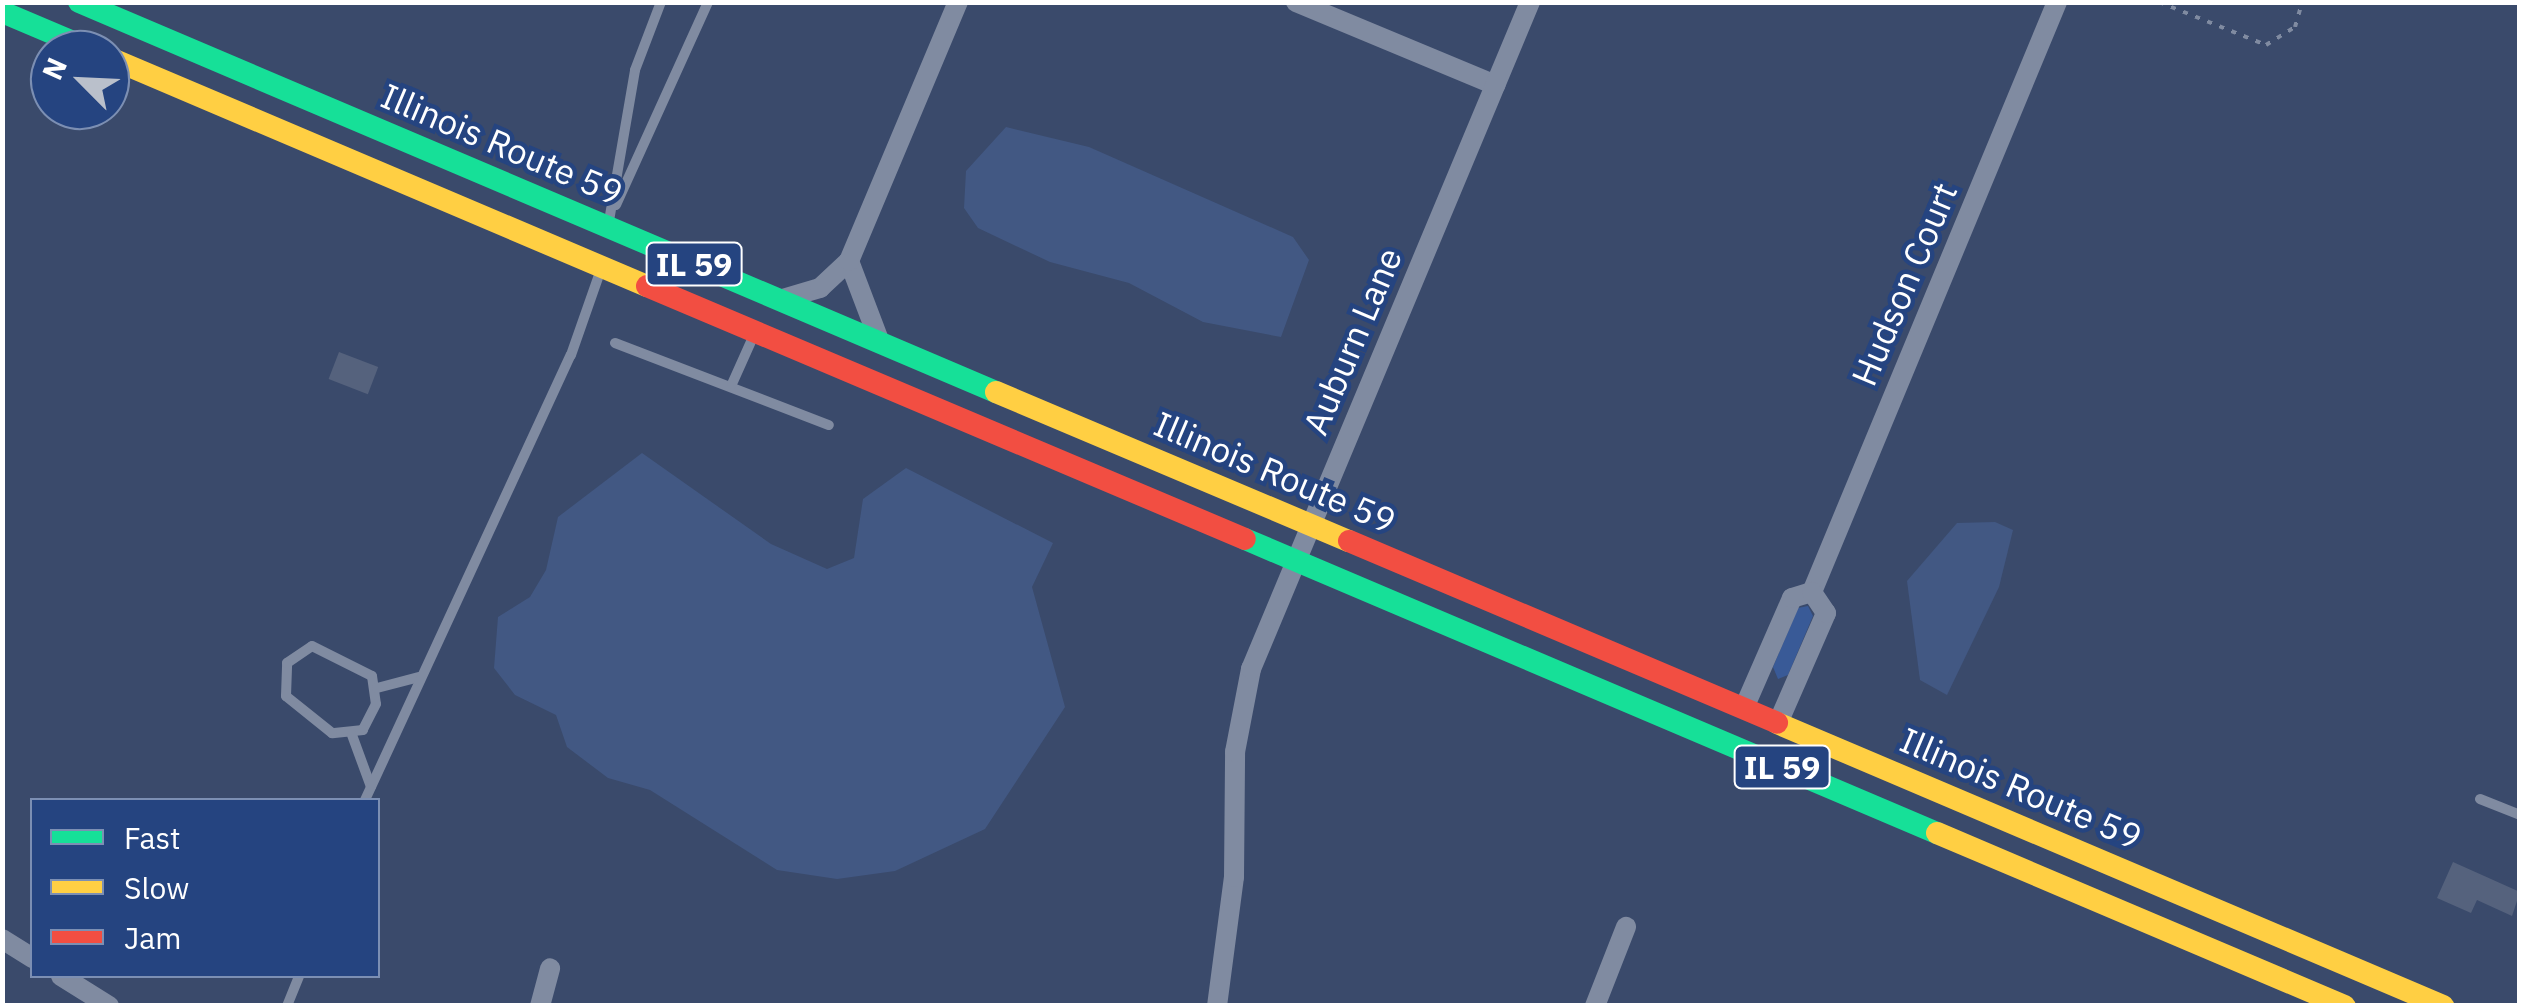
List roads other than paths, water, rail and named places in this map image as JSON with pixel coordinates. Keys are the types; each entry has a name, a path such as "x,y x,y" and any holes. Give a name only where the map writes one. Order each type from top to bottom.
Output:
{"main road":[{"name":"Illinois Route 59","path":"80,2 612,216 779,300 2444,1006"},
{"path":"2,12 45,30"},
{"name":"Illinois Route 59","path":"130,66 2345,1006"}],"street":[{"path":"779,300 820,288 849,261 958,2"},
{"path":"1296,2 1495,85"},
{"name":"Auburn Lane","path":"1217,1006 1239,719 1295,560 1530,2"},
{"name":"Hudson Court","path":"1812,592 2057,2"},
{"path":"849,261 880,342"},
{"name":"Hudson Court","path":"1744,708 1792,598 1812,592"},
{"name":"Hudson Court","path":"1778,723 1826,612 1812,592"},
{"path":"1595,1006 1626,927"},
{"path":"2,940 30,957"},
{"path":"540,1006 550,968"},
{"path":"64,978 109,1006"}],"lane":[{"path":"612,216 635,70 661,2"},
{"path":"612,216 708,2"},
{"path":"367,798 570,355 602,266"},
{"path":"732,384 755,331"},
{"path":"615,343 732,384 829,425"},
{"path":"352,735 372,720 377,688 360,665 328,648 287,663 286,696 300,713 352,735 371,787"},
{"path":"377,688 419,678"},
{"path":"2480,798 2520,815"},
{"path":"287,1006 298,978"}]}
